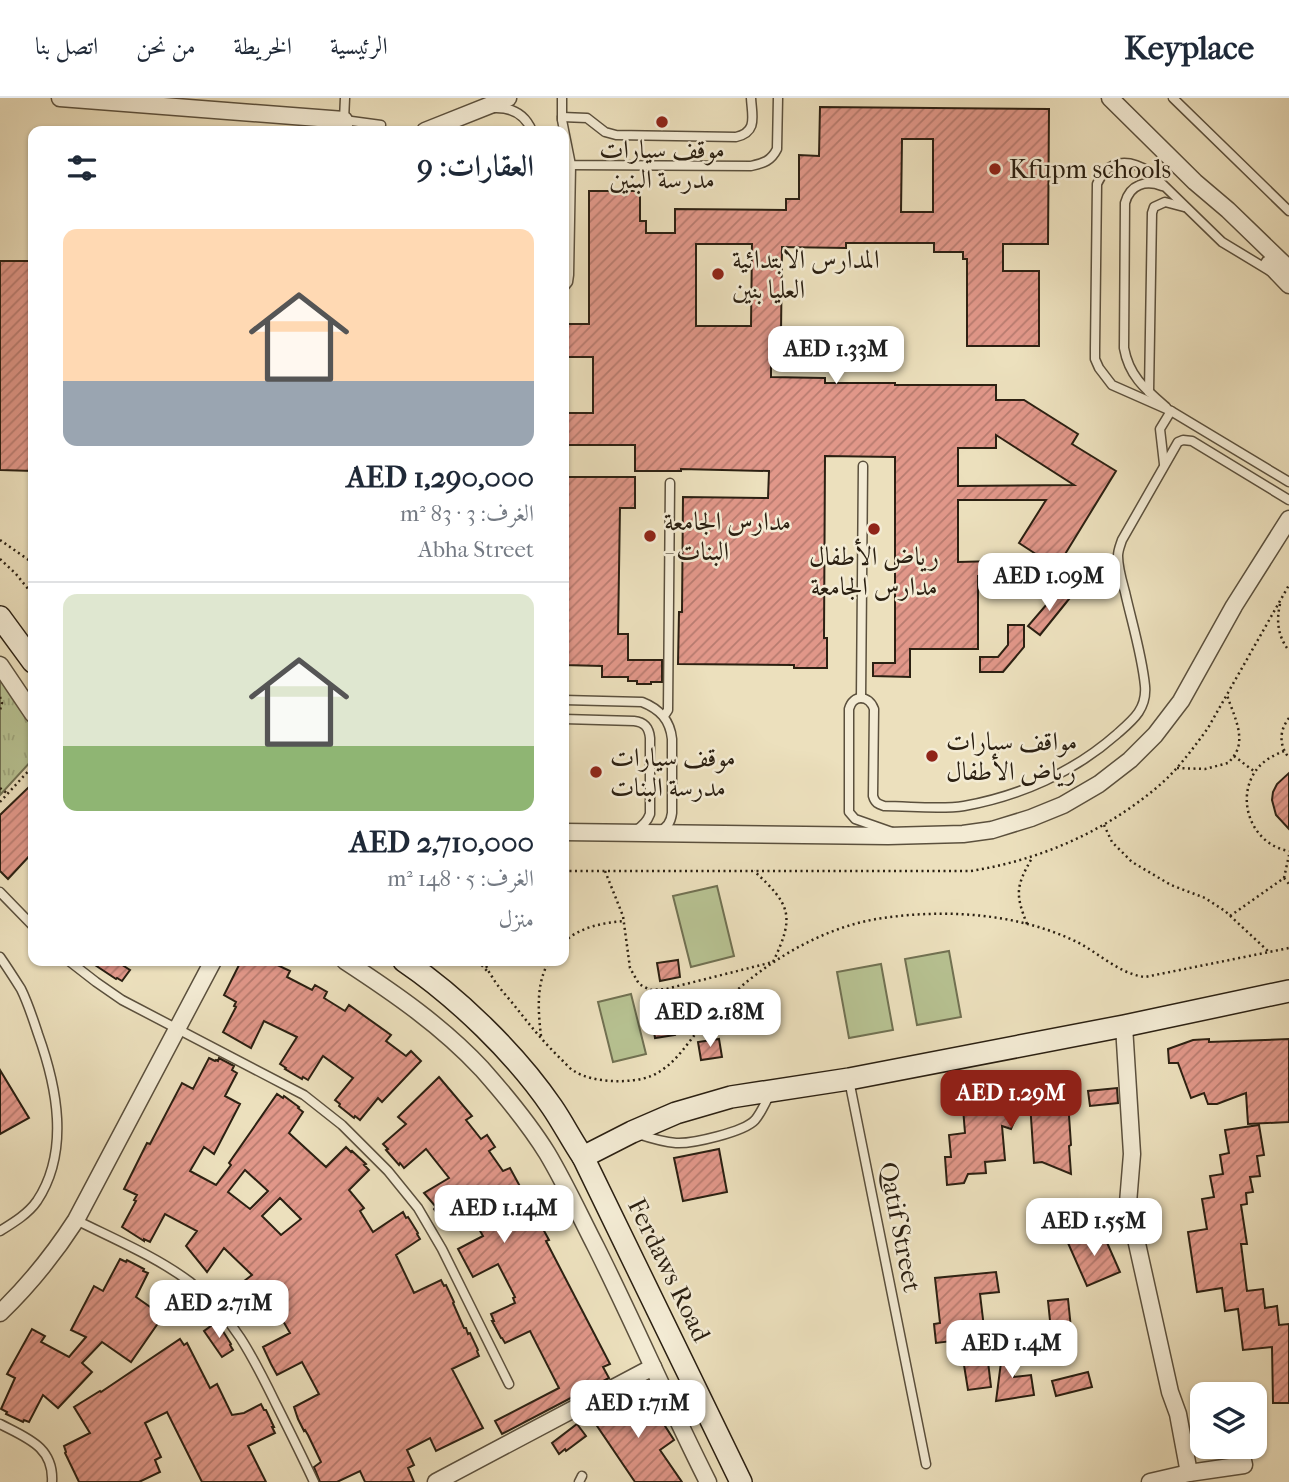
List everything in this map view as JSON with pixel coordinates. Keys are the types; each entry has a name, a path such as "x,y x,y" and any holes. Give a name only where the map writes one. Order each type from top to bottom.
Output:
{"street":[{"path":"60,98 344,126"},
{"path":"438,126 508,98"},
{"path":"1110,98 1195,182 1228,210 1287,277"},
{"path":"569,832 963,834 992,830 1063,805 1099,784 1155,735 1181,701 1234,606 1289,519"},
{"path":"0,617 28,655"},
{"path":"0,665 28,707"},
{"path":"0,1313 52,1256 76,1220 210,966"},
{"path":"353,966 439,1027 482,1069 547,1153 607,1269 677,1422 708,1482"},
{"name":"Ferdaws Road","path":"411,966 460,1004 515,1060 551,1105 583,1157 741,1482"},
{"path":"583,1157 676,1112 731,1097 849,1079 1125,1026 1289,991"},
{"path":"1125,1026 1132,1154 1128,1203 1170,1392 1178,1414 1189,1473"},
{"path":"436,1482 653,1367"},
{"path":"1150,1482 1244,1465 1243,1459"}],"lane":[{"path":"345,98 344,126 381,125"},
{"path":"562,98 563,126"},
{"path":"562,119 587,118 604,132 616,135 736,137 747,133 751,128 751,98"},
{"path":"571,165 751,166 768,162 777,149 778,98"},
{"path":"1173,98 1289,211"},
{"path":"483,109 498,107 514,111 530,126"},
{"path":"560,126 562,119"},
{"path":"569,155 569,275"},
{"path":"1287,277 1222,242 1150,172 1140,166 1120,163 1102,174 1097,184 1095,349 1099,369 1112,385 1171,411 1289,482"},
{"path":"1165,187 1153,183 1137,186 1127,195 1124,348 1133,374 1171,411"},
{"path":"1149,392 1152,213 1154,207 1165,202 1187,208"},
{"path":"1164,465 1160,429 1171,411"},
{"path":"903,835 855,819 849,812 849,709 852,701 861,698 870,701 874,709 873,796 876,802 884,806 960,806 1002,797 1060,774 1106,744 1143,708 1143,675 1119,570 1118,550 1178,442 1192,441 1289,500"},
{"path":"861,698 863,466"},
{"path":"664,716 668,709 670,482"},
{"path":"569,700 642,702 664,716 672,739 672,813 664,830 653,833"},
{"path":"569,719 634,721 646,726 649,731 650,814 643,826 626,832"},
{"path":"0,892 28,921"},
{"path":"0,957 22,991 46,1056 54,1092 57,1125 56,1152 48,1182 36,1203 17,1221 0,1231"},
{"path":"75,966 122,1000 304,1095 342,1125 388,1171 418,1208 509,1384"},
{"name":"Qatif Street","path":"849,1079 926,1464"},
{"path":"632,1132 668,1143 681,1144 736,1132 756,1119 771,1091"},
{"path":"76,1220 164,1266 190,1283 215,1305 238,1332 253,1356 314,1482"},
{"path":"0,1424 41,1448 49,1458 53,1472 52,1482"}],"path":[{"path":"0,540 28,560"},
{"path":"0,559 28,589"},
{"path":"1280,601 1277,617 1279,634 1289,651"},
{"path":"1177,768 1205,769 1228,764 1234,756 1238,750 1239,739 1227,695"},
{"path":"0,697 0,710"},
{"path":"1289,718 1282,728 1281,738 1289,758"},
{"path":"1230,916 1284,878 1289,853 1267,842 1256,830 1249,816 1246,799 1249,783 1255,772 1269,758 1284,751"},
{"path":"1234,756 1255,772"},
{"path":"0,802 28,772"},
{"path":"0,789 8,794"},
{"path":"1104,825 1112,842 1132,862 1171,885 1205,898 1230,916 1269,952"},
{"path":"1027,924 1019,904 1018,890 1034,856"},
{"path":"605,871 623,916 630,968 639,984 650,990 666,989 774,962"},
{"path":"753,871 779,897 786,911 787,929 774,962"},
{"path":"1284,878 1289,884"},
{"path":"482,966 541,1039 573,1071 584,1076 621,1081 652,1076 676,1057 726,1000 774,962 828,934 879,918 971,915 1027,924 1056,932 1087,947 1125,971 1145,977 1289,948"},
{"path":"569,936 604,923 624,921"},
{"path":"486,966 490,975"},
{"path":"541,1039 539,999 541,982 547,966"}],"green space":[{"path":"0,675 28,718 28,764 0,795"},
{"path":"717,886 734,956 691,967 673,896"},
{"path":"949,951 961,1017 917,1025 905,959"},
{"path":"881,964 893,1030 849,1038 837,972"},
{"path":"631,994 646,1054 613,1062 598,1002"}],"building":[{"path":"820,107 1049,109 1048,244 1003,244 1003,271 1039,271 1039,346 967,346 967,259 963,259 963,252 934,252 934,243 846,243 846,248 782,247 781,333 771,333 771,377 825,378 825,383 996,385 996,400 1024,400 1078,434 1072,444 1116,471 1059,564 1059,573 978,576 978,649 910,649 910,677 873,676 873,663 895,663 895,457 825,456 824,638 827,638 827,668 794,668 794,665 678,664 679,612 682,612 683,497 768,498 769,471 635,471 635,445 569,445 569,413 593,413 593,357 569,357 569,324 589,324 589,191 640,191 640,221 646,221 646,233 675,233 675,209 786,210 786,199 799,199 799,155 819,156","holes":["902,139 933,139 933,212 901,212","696,244 752,244 751,326 696,326","996,435 1074,485 958,486 958,448 996,448","958,500 1046,500 1019,543 1045,560 958,562"]},
{"path":"0,261 28,261 28,471 0,470"},
{"path":"569,477 635,477 635,508 620,508 618,634 628,634 628,660 662,660 662,682 637,684 637,681 628,681 628,677 602,677 602,666 569,665"},
{"path":"1059,590 1069,599 1040,635 1028,626"},
{"path":"1008,625 1024,625 1024,647 1003,672 980,672 980,657 998,657 1008,645"},
{"path":"1289,773 1289,829 1276,815 1272,800 1277,784"},
{"path":"28,788 28,857 8,879 0,871 0,815"},
{"path":"678,960 680,977 660,981 657,963"},
{"path":"96,966 124,966 130,970 122,981"},
{"path":"238,966 280,966 290,971 287,977 312,990 315,985 327,992 324,998 345,1011 349,1005 391,1035 386,1041 406,1056 411,1051 421,1061 382,1102 378,1098 360,1120 355,1116 354,1118 335,1100 353,1078 323,1056 308,1080 285,1069 280,1064 297,1037 264,1021 251,1048 223,1032 236,1007 236,1002 224,995"},
{"path":"672,1017 675,1035 655,1038 652,1020"},
{"path":"719,1039 722,1057 701,1060 698,1042"},
{"path":"1209,1039 1209,1042 1289,1039 1289,1122 1248,1124 1246,1093 1217,1104 1208,1104 1204,1093 1191,1098 1178,1063 1169,1063 1168,1049 1193,1040"},
{"path":"209,1058 218,1061 219,1058 234,1066 232,1070 237,1073 225,1096 240,1104 214,1154 204,1147 190,1171 216,1185 277,1094 283,1098 284,1096 303,1112 289,1133 326,1167 346,1147 366,1164 364,1165 369,1170 349,1190 364,1208 360,1211 373,1232 403,1212 418,1233 420,1239 396,1255 414,1293 441,1280 444,1286 446,1285 479,1356 452,1369 483,1428 436,1451 430,1438 407,1450 414,1465 408,1468 414,1482 365,1482 360,1471 337,1482 320,1482 314,1467 321,1462 294,1407 319,1394 302,1362 277,1375 263,1347 290,1333 271,1300 247,1319 227,1294 252,1275 224,1248 207,1272 186,1246 197,1231 165,1214 150,1242 122,1227 137,1195 124,1189 147,1143 150,1144 182,1083 193,1089","holes":["245,1170 268,1191 250,1209 228,1192","280,1198 301,1219 281,1235 262,1216"]},
{"path":"0,1070 29,1118 0,1134"},
{"path":"1047,1075 1041,1090 1068,1101 1071,1174 1042,1162 1034,1163 1029,1087 1011,1129 1002,1126 1005,1160 985,1162 986,1173 968,1174 964,1183 947,1185 945,1157 951,1157 949,1135 965,1133 963,1108 998,1106 996,1083 1005,1087 1008,1078"},
{"path":"439,1077 472,1116 466,1120 481,1139 487,1135 495,1147 489,1151 503,1171 510,1168 610,1364 603,1367 609,1378 502,1434 495,1421 559,1388 530,1331 505,1343 492,1321 491,1314 515,1303 515,1297 498,1264 473,1277 458,1249 483,1236 466,1206 442,1220 434,1209 436,1207 424,1193 449,1178 426,1149 404,1168 383,1144 406,1124 398,1117"},
{"path":"1117,1088 1118,1103 1090,1106 1088,1091"},
{"path":"1259,1125 1264,1155 1257,1156 1260,1176 1250,1177 1253,1192 1246,1193 1247,1204 1241,1205 1247,1244 1241,1244 1247,1291 1263,1289 1265,1308 1277,1306 1279,1325 1289,1324 1289,1403 1273,1403 1272,1347 1243,1350 1238,1309 1225,1311 1222,1288 1197,1292 1188,1232 1207,1229 1202,1199 1214,1197 1210,1176 1223,1174 1220,1155 1229,1153 1225,1130"},
{"path":"719,1149 727,1192 683,1201 674,1158"},
{"path":"1101,1229 1120,1272 1087,1286 1068,1243"},
{"path":"120,1259 126,1262 127,1260 148,1273 136,1297 163,1316 131,1362 102,1342 82,1363 92,1372 58,1408 43,1395 29,1422 6,1414 7,1412 1,1409 15,1378 7,1374 32,1329 45,1336 41,1342 69,1357 86,1337 71,1330 94,1286 103,1291"},
{"path":"996,1272 999,1292 980,1294 991,1387 968,1390 960,1340 936,1343 934,1324 940,1323 935,1278"},
{"path":"1068,1299 1073,1348 1053,1350 1048,1301"},
{"path":"215,1323 221,1328 233,1350 222,1357 204,1331"},
{"path":"180,1339 184,1345 187,1343 210,1388 217,1384 232,1415 244,1413 261,1404 266,1410 275,1433 248,1446 266,1482 202,1482 167,1412 145,1423 161,1457 155,1460 160,1472 139,1482 79,1482 64,1446 90,1433 74,1407"},
{"path":"1004,1339 1007,1339 1014,1377 1031,1375 1034,1395 996,1401"},
{"path":"1088,1372 1092,1387 1056,1396 1052,1381"},
{"path":"634,1392 641,1402 647,1398 674,1440 660,1450 682,1482 635,1482 593,1420"},
{"path":"577,1424 586,1436 559,1454 552,1443"}],"place":[{"name":"موقف سيارات مدرسة البنين","path":"662,122"},
{"name":"Kfupm schools","path":"995,169"},
{"name":"المدارس الابتدائية العليا بنين","path":"718,274"},
{"name":"رياض الأطفال مدارس الجامعة","path":"874,529"},
{"name":"مدارس الجامعة - البنات","path":"650,536"},
{"name":"مواقف سيارات رياض الأطفال","path":"932,756"},
{"name":"موقف سيارات مدرسة البنات","path":"596,772"}]}
